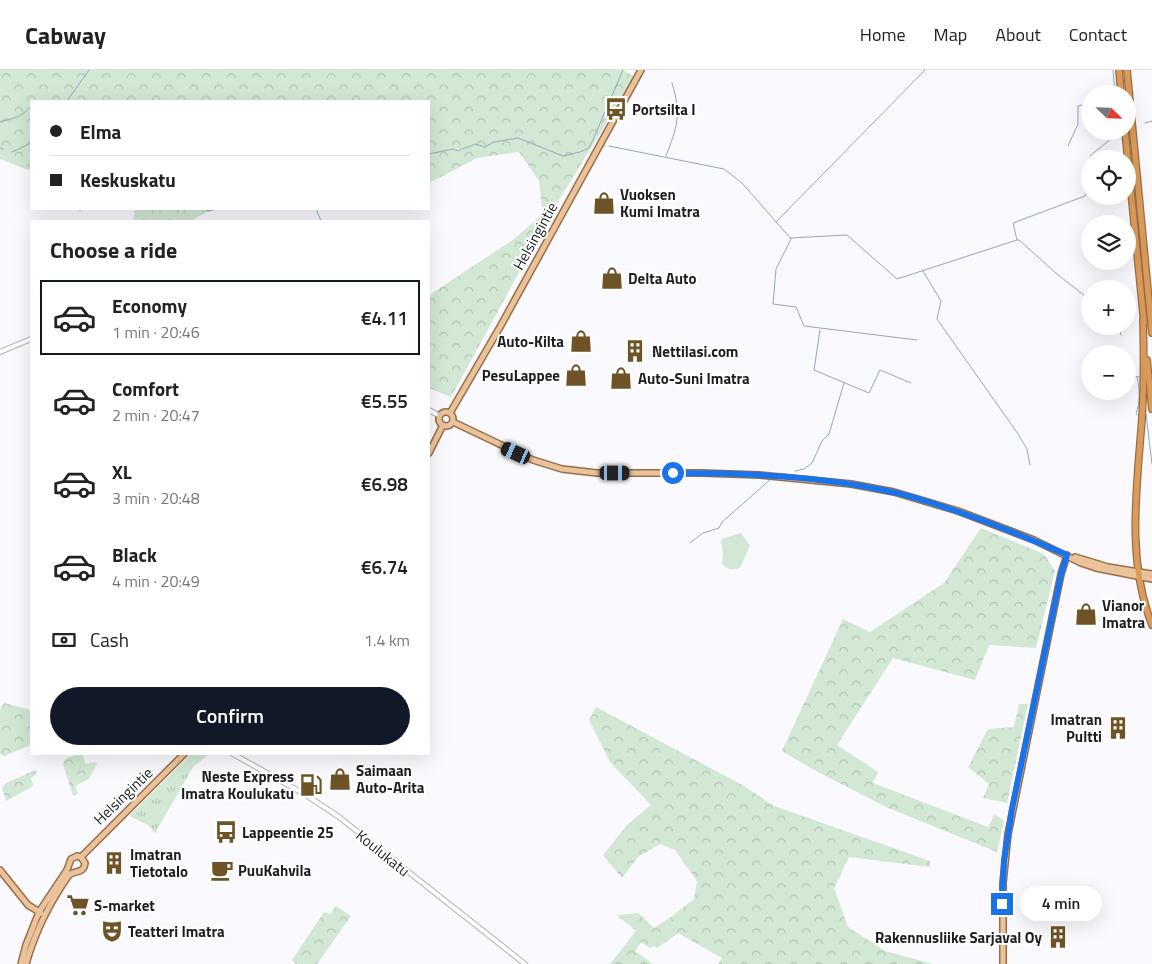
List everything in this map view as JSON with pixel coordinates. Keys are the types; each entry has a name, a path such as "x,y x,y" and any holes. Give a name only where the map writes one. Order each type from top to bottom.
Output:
{"highway":[{"path":"1119,70 1120,85"},
{"path":"1126,70 1132,150"},
{"path":"1135,205 1143,320 1152,409"},
{"path":"1136,205 1152,333"},
{"path":"1143,320 1143,395 1135,506 1138,574 1144,604 1152,625"}],"main road":[{"name":"Helsingintie","path":"450,413 500,327 641,70"},
{"path":"443,426 440,416 444,412 450,413 453,417 453,422"},
{"path":"443,426 449,426 453,422"},
{"path":"453,422 533,460 562,469 597,473 759,475 851,484 894,492 958,511 1034,540 1067,555 1152,579"},
{"path":"430,451 443,426"},
{"path":"1003,964 1003,883 1009,826 1059,582 1067,555"},
{"path":"1138,574 1152,574"},
{"name":"Helsingintie","path":"81,857 183,755"},
{"path":"21,964 26,945 42,914 69,864 71,859 81,857 84,861 81,871 69,875 42,914 26,964"},
{"path":"69,864 75,872"},
{"path":"0,870 28,905 42,914"}],"street":[{"path":"0,352 30,339"},
{"path":"430,411 440,416"},
{"name":"Koulukatu","path":"235,755 339,817 526,964"}],"green space":[{"path":"0,70 623,70 635,77 557,203 451,397 430,388 431,294 514,239 543,214 539,181 519,152 477,158 430,182 430,100 30,100 30,171 0,159"},
{"path":"135,210 215,210 192,220 133,220"},
{"path":"981,528 1044,554 1055,571 1036,648 989,645 975,680 893,658 837,745 878,772 873,783 988,827 995,814 1004,821 997,852 886,807 814,770 782,751 843,619 870,632 944,583"},
{"path":"741,533 750,546 740,568 728,568 722,564 721,539"},
{"path":"4,703 30,710 30,745 4,756 0,754 0,710"},
{"path":"1019,704 1028,704 1007,803 983,798 989,784 968,767 988,729 1014,727"},
{"path":"596,707 744,786 774,806 930,861 930,867 849,857 834,888 848,927 885,951 933,964 718,964 722,958 678,933 657,948 653,946 650,948 641,942 635,951 653,964 610,964 636,931 617,915 638,913 654,928 694,899 697,881 675,850 660,844 638,857 622,878 603,855 627,825 651,805 610,762 589,720"},
{"path":"75,755 82,755 86,764 95,762 97,764 89,779 75,786 78,794 73,796 63,764 65,759"},
{"path":"190,755 208,755 193,767 155,833 148,825 131,817 131,814"},
{"path":"36,770 37,773 31,778 33,786 6,801 2,788 6,783"},
{"path":"336,906 351,916 317,964 296,964 292,960 324,912 330,914"}],"waterway":[{"path":"68,100 89,70"},
{"path":"430,154 453,149 458,151 475,144 485,147 494,142 518,138 563,156 580,152 589,148 623,70"},
{"path":"776,222 925,70"},
{"path":"1113,70 1114,85"},
{"path":"666,156 677,121 677,104 672,83"},
{"path":"1068,146 1078,124 1078,106 1081,105"},
{"path":"0,122 20,115 30,107"},
{"path":"1145,123 1152,121"},
{"path":"1097,150 1110,140"},
{"path":"12,152 30,143"},
{"path":"609,146 724,169 742,183 791,239 776,269 773,304 796,307 804,326 917,340"},
{"path":"1081,198 1013,223 1017,240 1081,293"},
{"path":"206,210 212,210"},
{"path":"316,210 321,220"},
{"path":"790,238 847,235 897,279 1017,240"},
{"path":"923,271 941,301 937,319 1018,434 1027,449 1030,465"},
{"path":"820,330 814,370 869,393 880,370 911,383"},
{"path":"1136,377 1140,377"},
{"path":"1137,377 1139,396 1136,413 1139,416"},
{"path":"795,471 804,469 812,463 822,441 829,434 844,383"},
{"path":"1145,415 1152,464"},
{"path":"690,543 703,533 719,528 722,522 771,479"}],"place":[{"name":"Portsilta I","path":"616,109"},
{"name":"Vuoksen Kumi Imatra","path":"604,203"},
{"name":"Delta Auto","path":"612,278"},
{"name":"Auto-Kilta","path":"581,341"},
{"name":"Nettilasi.com","path":"635,351"},
{"name":"PesuLappee","path":"576,375"},
{"name":"Auto-Suni Imatra","path":"621,378"},
{"name":"Vianor Imatra","path":"1086,614"},
{"name":"Imatran Pultti","path":"1118,728"},
{"name":"Saimaan Auto-Arita","path":"340,779"},
{"name":"Neste Express Imatra Koulukatu","path":"311,785"},
{"name":"Lappeentie 25","path":"226,832"},
{"name":"Imatran Tietotalo","path":"114,863"},
{"name":"PuuKahvila","path":"222,870"},
{"name":"S-market","path":"78,905"},
{"name":"Teatteri Imatra","path":"112,931"},
{"name":"Rakennusliike Sarjaval Oy","path":"1058,937"}],"route":[{"path":"673,473 759,475 795,478 851,484 894,492 958,511 1034,540 1067,555 1061,574 1012,809 1004,861 1002,904"}]}
